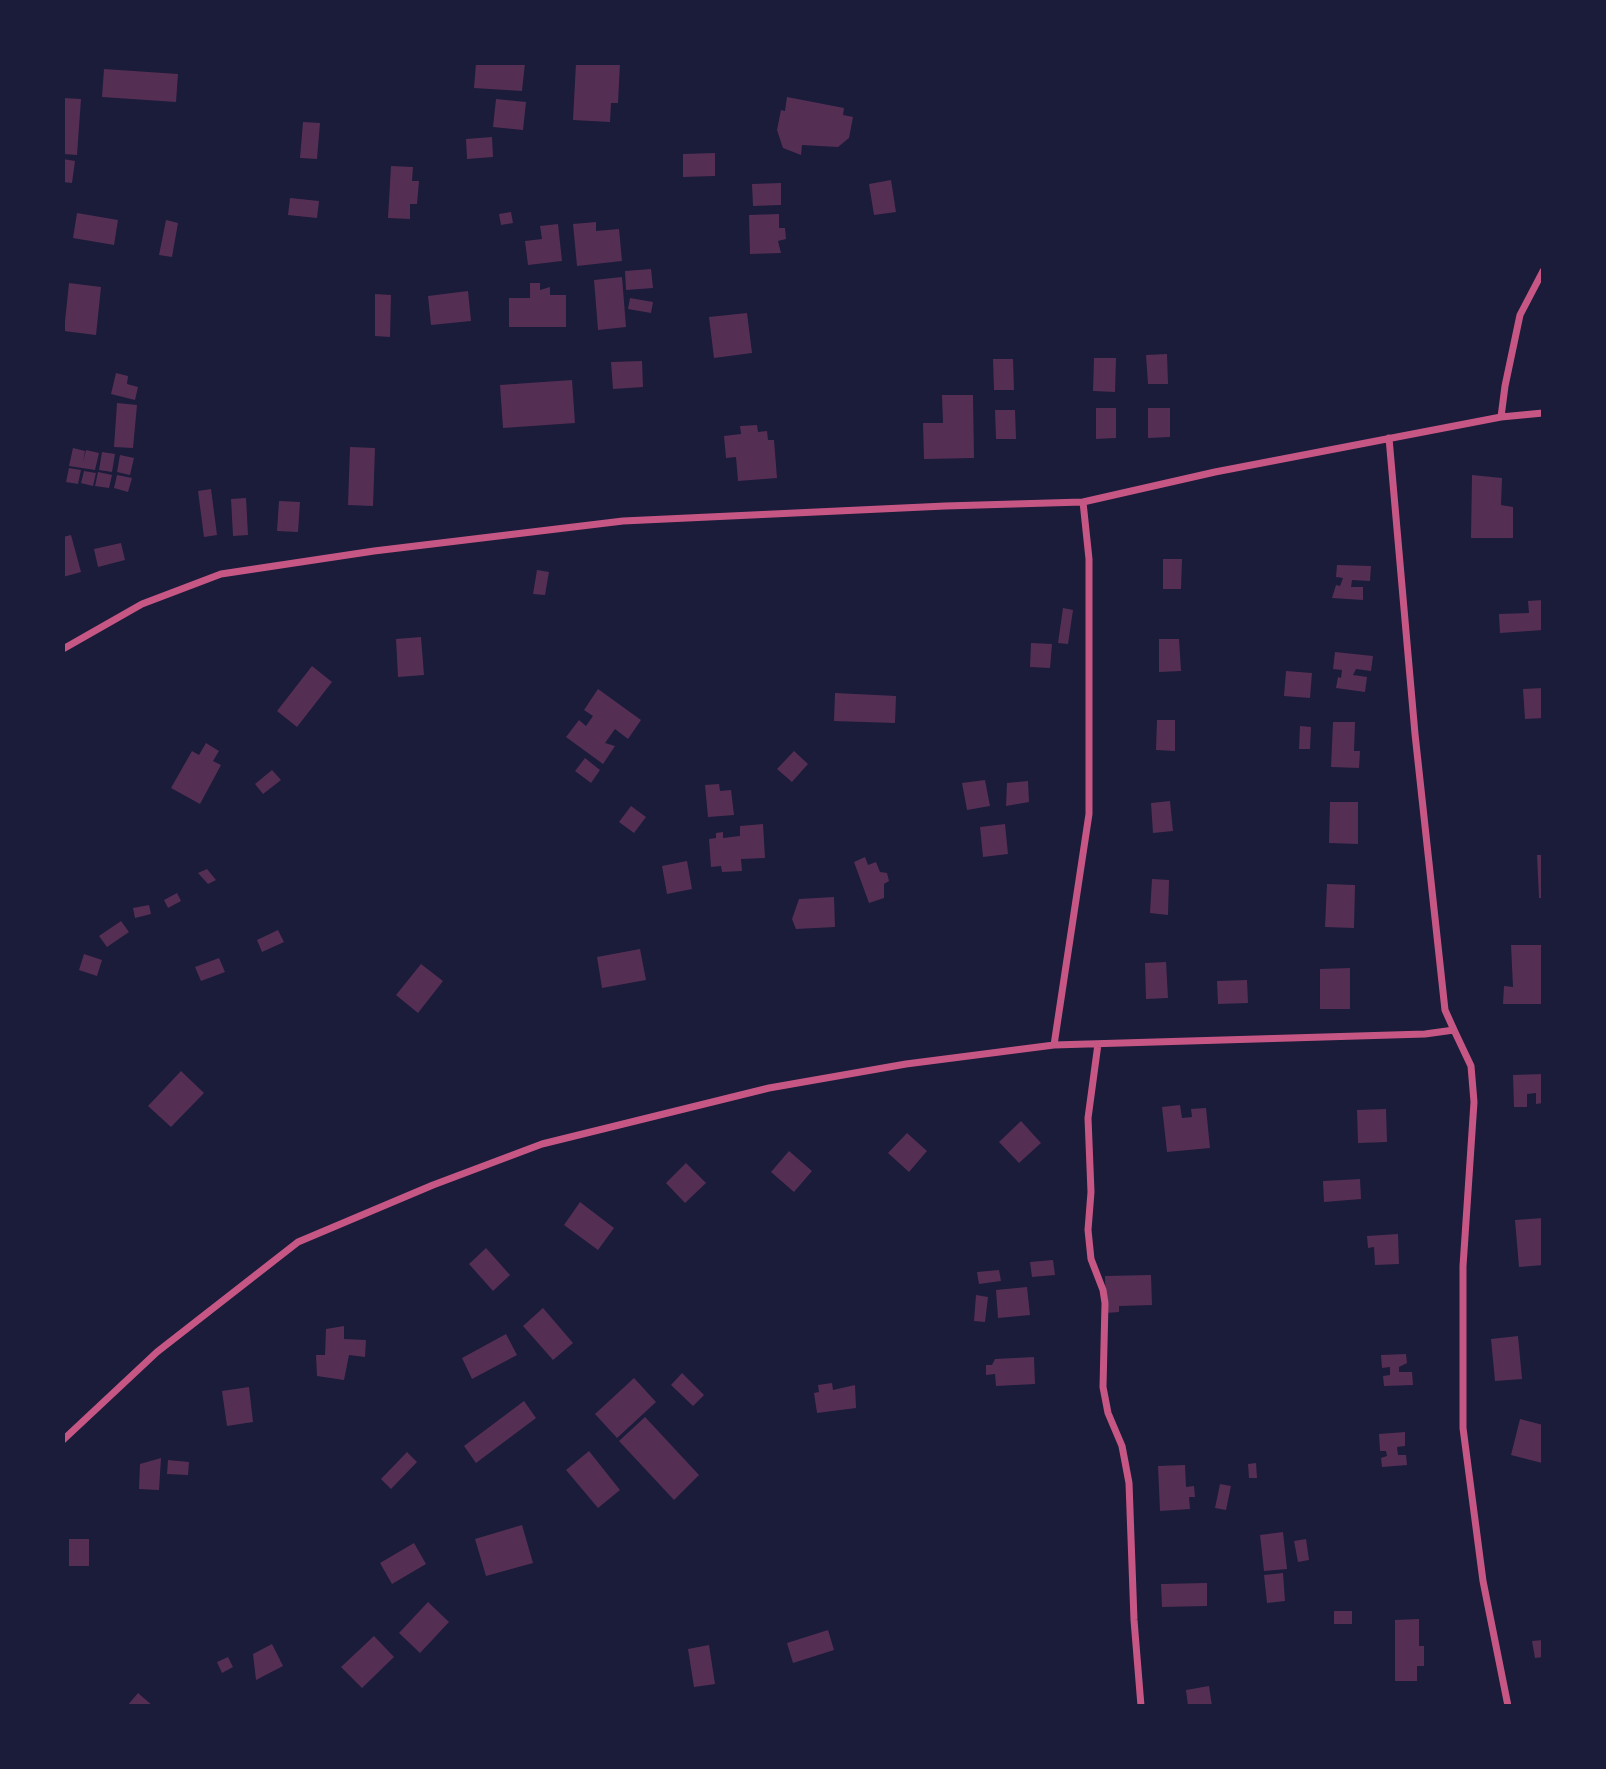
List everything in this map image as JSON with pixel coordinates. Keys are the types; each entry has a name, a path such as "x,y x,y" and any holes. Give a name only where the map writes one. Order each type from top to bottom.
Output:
{"street":[{"path":"1501,417 1520,315 1543,271"},
{"path":"63,649 142,604 221,574 361,553 623,521 1083,502 1214,472 1501,417 1543,413"},
{"path":"1389,439 1414,720 1445,1010 1471,1066 1474,1102 1463,1266 1463,1428 1483,1581 1508,1706"},
{"path":"1054,1045 1089,814 1090,559 1083,502"},
{"path":"63,1440 157,1352 298,1242 433,1185 542,1144 769,1088 906,1064 1054,1045 1425,1034 1454,1030"},
{"path":"1098,1044 1088,1118 1091,1192 1088,1230 1091,1259 1105,1303 1103,1388 1108,1413 1122,1446 1129,1483 1134,1620 1141,1706"}],"building":[{"path":"476,63 525,63 522,91 474,88"},
{"path":"576,63 620,63 618,103 611,103 610,122 573,120"},
{"path":"104,69 178,74 176,102 102,97"},
{"path":"787,97 844,108 843,115 853,117 849,138 838,147 802,145 801,155 783,148 777,130 781,110 785,111"},
{"path":"63,98 81,99 77,155 63,154"},
{"path":"496,99 526,102 523,130 493,127"},
{"path":"303,122 320,123 317,159 300,158"},
{"path":"492,137 493,157 467,159 466,139"},
{"path":"715,153 715,176 683,177 683,154"},
{"path":"63,159 75,161 72,183 63,182"},
{"path":"391,166 413,167 412,181 419,181 417,204 410,204 410,219 388,218"},
{"path":"891,180 896,212 874,215 869,184"},
{"path":"781,183 781,205 753,206 752,184"},
{"path":"290,198 319,201 317,218 288,215"},
{"path":"511,212 513,223 501,225 499,214"},
{"path":"77,213 118,220 114,245 73,238"},
{"path":"779,214 779,228 785,228 786,239 778,241 781,253 750,254 749,215"},
{"path":"166,220 178,223 172,257 159,255"},
{"path":"596,222 596,231 619,229 622,261 577,266 573,224"},
{"path":"558,224 562,261 528,265 525,241 542,239 540,226"},
{"path":"651,269 653,288 626,290 625,271"},
{"path":"622,277 626,327 598,330 594,280"},
{"path":"69,283 101,287 96,335 64,331"},
{"path":"530,283 540,283 540,290 550,287 550,295 566,295 566,327 509,327 509,298 530,298"},
{"path":"468,291 471,321 431,325 428,296"},
{"path":"375,294 391,295 390,337 375,336"},
{"path":"630,298 653,302 651,313 628,309"},
{"path":"747,313 752,353 714,358 709,317"},
{"path":"1167,354 1168,384 1148,384 1146,355"},
{"path":"1094,358 1116,358 1115,392 1093,391"},
{"path":"993,359 1013,359 1014,390 994,390"},
{"path":"642,361 643,387 613,389 611,362"},
{"path":"116,373 128,376 127,384 138,387 135,400 111,394"},
{"path":"572,380 575,423 503,428 500,385"},
{"path":"942,395 973,395 974,458 924,459 923,423 943,423"},
{"path":"117,403 137,405 133,448 114,447"},
{"path":"1096,408 1116,408 1116,438 1096,439"},
{"path":"1148,408 1170,408 1170,437 1148,438"},
{"path":"995,410 1015,410 1016,439 996,439"},
{"path":"757,425 758,432 767,431 768,440 774,440 777,478 738,481 736,457 726,458 724,436 741,434 740,426"},
{"path":"350,447 375,448 373,506 348,505"},
{"path":"73,448 85,451 83,462 86,450 99,453 95,470 69,466"},
{"path":"102,452 115,454 112,472 99,470"},
{"path":"120,455 134,458 130,475 117,472"},
{"path":"69,468 81,470 78,484 66,482"},
{"path":"84,471 96,473 93,486 81,483"},
{"path":"98,472 112,475 109,488 95,486"},
{"path":"117,475 132,478 128,492 114,488"},
{"path":"1472,475 1502,478 1501,505 1513,507 1513,538 1471,538"},
{"path":"211,489 217,535 204,537 198,491"},
{"path":"246,498 248,535 233,536 231,499"},
{"path":"279,501 300,502 298,532 277,531"},
{"path":"71,535 81,572 63,577 63,537"},
{"path":"121,543 125,560 98,567 94,549"},
{"path":"1163,559 1182,559 1181,589 1163,589"},
{"path":"1337,565 1371,566 1370,581 1352,580 1351,587 1363,587 1363,600 1332,598 1336,585 1340,586 1343,578 1336,577"},
{"path":"537,570 549,572 545,595 533,594"},
{"path":"1543,600 1543,630 1500,633 1499,614 1529,613 1528,601"},
{"path":"1063,608 1073,610 1068,644 1058,643"},
{"path":"421,637 424,675 398,677 396,639"},
{"path":"1159,639 1179,639 1181,671 1159,672"},
{"path":"1031,643 1052,644 1050,668 1030,667"},
{"path":"1335,652 1373,656 1371,671 1356,669 1353,675 1367,677 1365,692 1336,688 1342,670 1333,669"},
{"path":"312,666 332,682 297,727 277,711"},
{"path":"1286,671 1312,673 1310,698 1284,696"},
{"path":"1543,688 1543,718 1525,719 1523,689"},
{"path":"598,689 641,720 628,739 615,729 605,743 615,746 603,764 566,737 579,720 586,726 593,716 584,710"},
{"path":"835,693 896,696 895,723 834,721"},
{"path":"1157,720 1175,720 1175,751 1156,750"},
{"path":"1333,722 1355,722 1354,751 1360,751 1359,768 1331,767"},
{"path":"1300,726 1311,727 1310,749 1299,749"},
{"path":"206,743 219,751 213,761 221,765 200,804 171,788 192,751 199,755"},
{"path":"794,751 808,764 792,782 777,769"},
{"path":"585,758 600,770 591,783 575,771"},
{"path":"272,770 281,780 263,794 255,784"},
{"path":"985,780 990,806 967,810 962,783"},
{"path":"1028,781 1029,802 1006,806 1007,783"},
{"path":"719,784 720,791 731,790 734,815 708,817 705,785"},
{"path":"1170,801 1173,831 1153,833 1151,803"},
{"path":"1330,802 1358,802 1358,844 1329,843"},
{"path":"631,806 646,817 634,833 619,822"},
{"path":"763,824 765,858 741,859 742,871 722,872 721,866 711,867 709,839 716,838 716,833 723,832 723,838 740,836 740,826"},
{"path":"1005,824 1008,854 983,857 980,827"},
{"path":"1537,855 1543,855 1543,898 1539,898"},
{"path":"865,857 868,865 876,862 880,872 887,873 889,881 884,884 884,898 869,903 854,862"},
{"path":"687,861 692,889 667,894 662,866"},
{"path":"207,869 216,880 208,884 198,873"},
{"path":"1152,879 1169,880 1168,915 1150,913"},
{"path":"1327,884 1355,885 1354,928 1325,927"},
{"path":"177,893 181,901 168,908 164,900"},
{"path":"834,897 835,927 796,929 792,919 799,899"},
{"path":"149,905 151,914 135,918 133,908"},
{"path":"121,921 129,932 107,947 99,936"},
{"path":"278,930 284,942 262,952 257,940"},
{"path":"1511,945 1541,945 1543,1004 1503,1004 1504,986 1513,987"},
{"path":"640,949 646,980 602,988 597,957"},
{"path":"84,954 102,960 97,976 79,970"},
{"path":"219,958 225,972 201,981 195,967"},
{"path":"1166,962 1168,998 1146,999 1145,963"},
{"path":"421,964 443,981 418,1013 396,995"},
{"path":"1350,968 1350,1009 1320,1009 1320,969"},
{"path":"1247,980 1248,1003 1218,1004 1217,981"},
{"path":"181,1071 204,1093 171,1127 148,1106"},
{"path":"1543,1074 1543,1103 1536,1104 1536,1093 1527,1094 1527,1107 1514,1107 1513,1075"},
{"path":"1180,1105 1182,1118 1192,1117 1191,1109 1206,1108 1210,1148 1167,1152 1162,1107"},
{"path":"1386,1109 1387,1142 1358,1143 1357,1110"},
{"path":"1021,1121 1041,1143 1019,1163 999,1142"},
{"path":"907,1133 927,1151 909,1172 888,1153"},
{"path":"789,1151 812,1171 794,1192 771,1172"},
{"path":"686,1163 706,1183 685,1203 666,1183"},
{"path":"1360,1179 1361,1199 1324,1202 1323,1181"},
{"path":"580,1202 614,1228 598,1250 564,1225"},
{"path":"1543,1218 1543,1265 1519,1267 1515,1220"},
{"path":"1398,1234 1399,1264 1375,1265 1374,1247 1368,1248 1367,1236"},
{"path":"486,1248 510,1275 493,1291 469,1264"},
{"path":"1053,1260 1055,1275 1032,1277 1030,1262"},
{"path":"999,1270 1001,1281 979,1284 977,1272"},
{"path":"1151,1275 1152,1305 1119,1306 1119,1312 1106,1313 1105,1276"},
{"path":"1027,1287 1030,1315 998,1318 996,1290"},
{"path":"976,1295 988,1297 985,1322 974,1321"},
{"path":"543,1308 573,1343 553,1360 523,1326"},
{"path":"344,1326 344,1339 366,1340 365,1357 349,1355 344,1380 317,1376 316,1355 325,1355 326,1329"},
{"path":"506,1334 517,1355 472,1379 462,1358"},
{"path":"1518,1336 1522,1379 1495,1381 1491,1339"},
{"path":"1406,1354 1407,1363 1399,1367 1399,1372 1412,1372 1413,1385 1384,1386 1383,1376 1390,1375 1390,1367 1382,1368 1381,1355"},
{"path":"1034,1357 1035,1384 996,1386 995,1374 986,1375 986,1365 992,1365 995,1359"},
{"path":"682,1373 704,1395 693,1406 671,1385"},
{"path":"634,1378 656,1402 617,1438 595,1414"},
{"path":"832,1383 833,1390 855,1385 856,1408 817,1413 814,1393 819,1392 818,1385"},
{"path":"249,1387 253,1422 227,1426 222,1391"},
{"path":"524,1401 536,1418 476,1463 464,1446"},
{"path":"645,1417 699,1475 674,1500 619,1441"},
{"path":"1520,1419 1543,1425 1542,1463 1511,1455"},
{"path":"1405,1432 1405,1446 1397,1447 1398,1455 1406,1455 1407,1465 1382,1467 1381,1458 1387,1456 1386,1451 1380,1451 1379,1434"},
{"path":"589,1451 620,1490 598,1508 566,1470"},
{"path":"407,1452 417,1462 391,1489 381,1479"},
{"path":"161,1458 159,1490 139,1489 140,1464"},
{"path":"168,1460 189,1462 188,1475 167,1474"},
{"path":"1256,1463 1257,1478 1249,1478 1248,1464"},
{"path":"1185,1465 1186,1487 1194,1486 1195,1497 1189,1497 1190,1509 1160,1511 1158,1466"},
{"path":"1220,1484 1231,1486 1226,1510 1215,1508"},
{"path":"522,1525 533,1563 486,1576 475,1539"},
{"path":"1283,1532 1287,1569 1264,1571 1260,1535"},
{"path":"69,1539 89,1539 89,1566 69,1566"},
{"path":"1306,1539 1309,1560 1298,1562 1294,1541"},
{"path":"414,1543 426,1564 392,1584 380,1563"},
{"path":"1283,1573 1285,1601 1267,1603 1264,1575"},
{"path":"1207,1583 1207,1606 1162,1607 1161,1584"},
{"path":"428,1602 449,1622 420,1653 399,1633"},
{"path":"1334,1611 1352,1611 1352,1624 1334,1624"},
{"path":"1419,1619 1419,1646 1424,1646 1424,1666 1417,1666 1417,1681 1395,1681 1395,1620"},
{"path":"828,1630 834,1650 793,1663 787,1643"},
{"path":"374,1636 394,1657 362,1688 341,1667"},
{"path":"1543,1640 1543,1657 1535,1658 1532,1641"},
{"path":"272,1644 283,1666 256,1680 253,1654"},
{"path":"709,1645 715,1684 694,1687 688,1649"},
{"path":"228,1657 233,1667 222,1673 217,1662"},
{"path":"1209,1686 1212,1706 1188,1706 1186,1690"},
{"path":"138,1693 153,1706 127,1706"}]}
